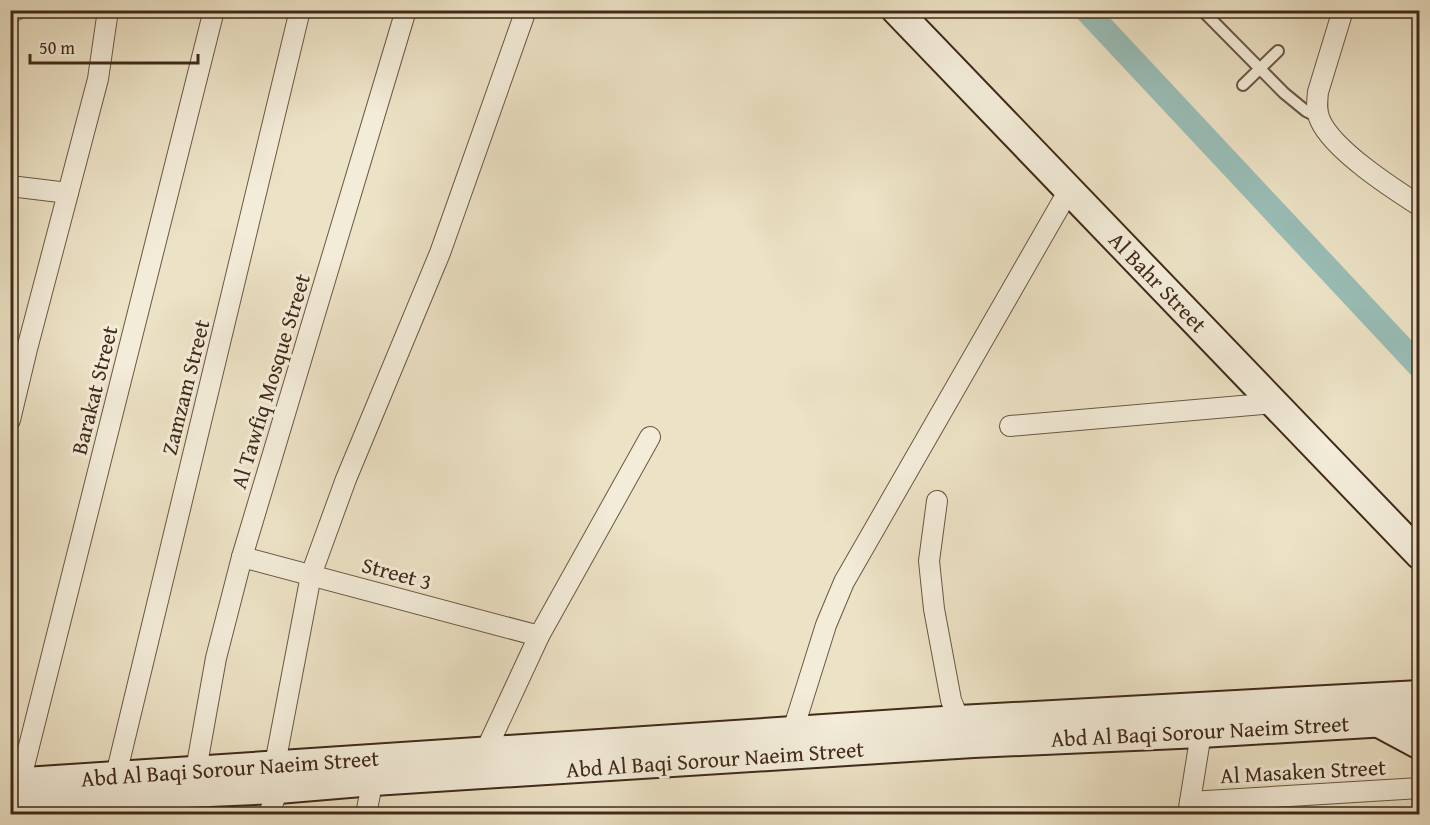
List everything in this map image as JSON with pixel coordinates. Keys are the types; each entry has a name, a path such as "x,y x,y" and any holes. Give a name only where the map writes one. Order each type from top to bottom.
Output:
{"street":[{"path":"10,13 16,10"},
{"path":"10,420 98,79 108,10"},
{"name":"Barakat Street","path":"14,790 214,10"},
{"name":"Zamzam Street","path":"116,775 300,10"},
{"name":"Al Tawfiq Mosque Street","path":"196,770 216,658 242,557 406,10"},
{"path":"274,789 311,575 346,479 440,252 526,10"},
{"name":"Al Bahr Street","path":"896,10 1419,555"},
{"path":"1343,10 1318,92 1316,105 1318,118 1329,135 1361,165 1419,206"},
{"path":"10,186 68,193"},
{"path":"793,730 826,625 844,582 1069,189"},
{"path":"1010,426 1274,403"},
{"path":"486,750 539,636 650,438"},
{"path":"937,501 929,561 934,609 951,700 959,720"},
{"name":"Street 3","path":"242,557 539,636"},
{"name":"Abd Al Baqi Sorour Naeim Street","path":"14,790 60,799 274,789 486,750 959,720 1419,695"},
{"name":"Abd Al Baqi Sorour Naeim Street","path":"375,769 1201,733 1419,720"},
{"path":"1377,722 1419,745"},
{"path":"1189,808 1201,733"},
{"path":"366,814 375,769"},
{"name":"Abd Al Baqi Sorour Naeim Street","path":"162,793 196,770 274,789"},
{"name":"Abd Al Baqi Sorour Naeim Street","path":"60,799 116,775 162,793"},
{"name":"Al Masaken Street","path":"1189,808 1419,788"}],"lane":[{"path":"1202,10 1295,103 1318,118"},
{"path":"1299,10 1309,10"},
{"path":"1243,85 1278,51"}],"waterway":[{"path":"1086,10 1420,367"}]}
